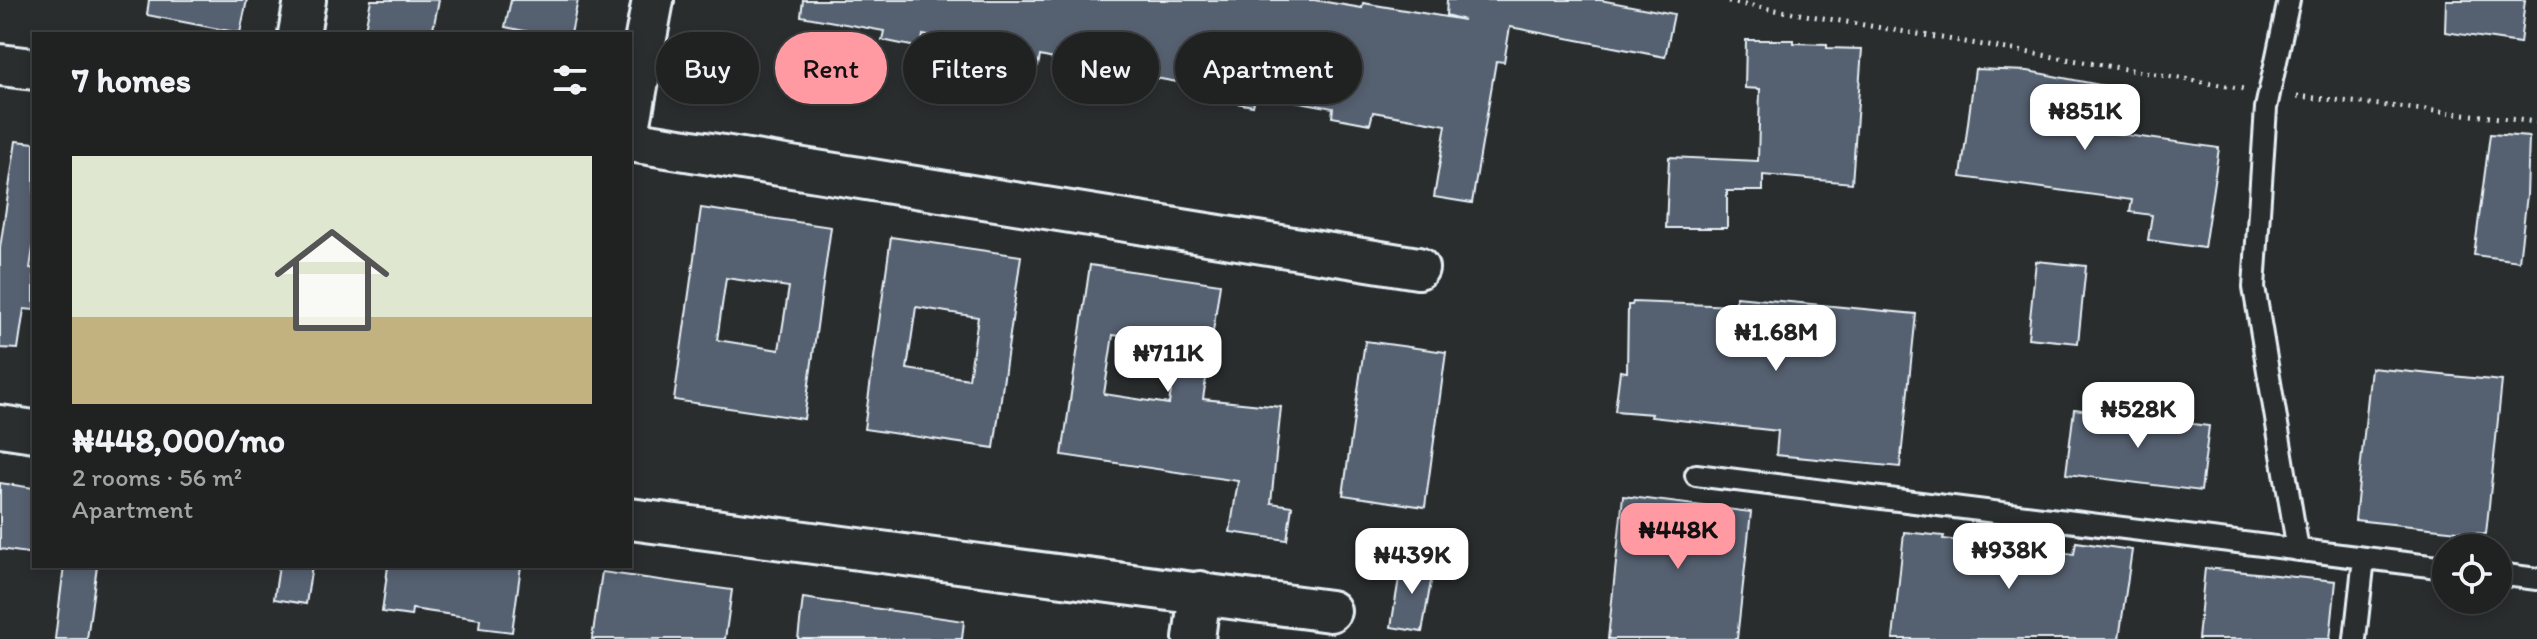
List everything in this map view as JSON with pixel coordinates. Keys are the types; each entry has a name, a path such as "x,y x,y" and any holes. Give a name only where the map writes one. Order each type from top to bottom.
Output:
{"street":[{"path":"299,32 305,0"},
{"path":"632,112 653,0"},
{"path":"0,65 32,69"},
{"path":"632,141 1418,268"},
{"path":"0,426 32,431"},
{"path":"632,519 1330,611"},
{"path":"1194,639 1200,592"}],"lane":[{"path":"2289,0 2269,93 2254,287 2298,550"},
{"path":"1696,475 2432,566"},
{"path":"2355,639 2364,558"},
{"path":"2512,576 2537,579"}],"path":[{"path":"1728,2 2269,93 2537,122"}],"building":[{"path":"149,0 247,0 240,32 147,15"},
{"path":"371,0 439,0 432,32 364,32"},
{"path":"511,0 578,0 571,32 529,32 505,27"},
{"path":"803,0 1314,0 1362,8 1363,3 1464,20 1446,15 1447,0 1600,0 1674,14 1665,57 1510,27 1504,62 1496,61 1472,203 1434,197 1446,125 1373,112 1370,124 1332,117 1333,108 1311,104 1362,104 1362,32 1175,32 1175,82 1159,79 1159,32 1052,32 1052,59 1040,56 1038,66 1036,32 903,32 903,44 887,41 887,32 884,31 801,16"},
{"path":"2446,0 2525,0 2520,43 2445,32"},
{"path":"1746,40 1794,40 1794,43 1827,44 1827,48 1862,49 1852,183 1763,175 1763,191 1727,191 1727,228 1666,228 1669,157 1758,161 1760,89 1745,88"},
{"path":"1975,69 2028,71 2105,86 2101,120 2114,122 2112,133 2219,148 2204,248 2148,240 2152,215 2130,212 2132,200 1961,177"},
{"path":"2490,134 2529,137 2527,195 2519,261 2474,255"},
{"path":"16,141 32,143 32,310 24,309 18,349 0,348 0,248"},
{"path":"701,208 831,227 804,419 674,400","holes":["726,278 789,287 779,350 717,340"]},
{"path":"891,237 1021,256 994,448 864,429","holes":["916,307 978,317 969,379 907,369"]},
{"path":"2036,261 2086,266 2078,343 2028,338"},
{"path":"1090,265 1220,284 1203,399 1281,407 1271,503 1292,506 1287,540 1230,532 1238,481 1062,455","holes":["1113,335 1178,344 1169,404 1104,394"]},
{"path":"1736,297 1916,314 1900,467 1776,455 1778,431 1615,411 1620,371 1627,372 1628,305 1633,302 1736,306"},
{"path":"1365,341 1446,352 1425,507 1343,495"},
{"path":"2371,368 2502,381 2486,534 2355,520"},
{"path":"2074,409 2209,426 2201,491 2066,474"},
{"path":"0,483 32,488 32,554 0,549"},
{"path":"1623,496 1751,512 1737,639 1608,639"},
{"path":"1904,532 2074,554 2076,542 2132,550 2119,639 1893,639"},
{"path":"1402,560 1434,565 1422,632 1391,627"},
{"path":"64,568 97,568 87,639 55,639"},
{"path":"279,568 312,568 306,604 274,599"},
{"path":"388,568 521,568 512,632 479,628 480,619 412,609 411,616 382,612"},
{"path":"2205,568 2336,581 2330,639 2198,639"},
{"path":"602,572 732,590 725,639 592,639"},
{"path":"803,598 964,621 962,639 798,639"}]}
